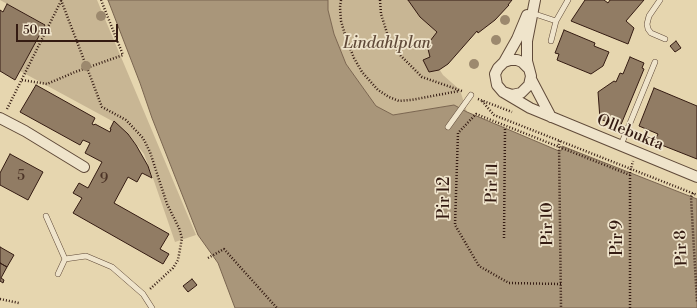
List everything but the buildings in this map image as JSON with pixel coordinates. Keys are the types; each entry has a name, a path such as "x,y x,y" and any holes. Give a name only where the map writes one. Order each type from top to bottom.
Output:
{"street":[{"path":"534,0 527,42 528,68 531,79 551,117"},
{"path":"531,79 527,88 521,93 512,94 503,92 497,85 495,78 498,68 504,62 517,40 534,0"},
{"path":"504,62 517,60 522,62 528,68"},
{"name":"Ollebukta","path":"503,92 530,108 697,177"},
{"path":"0,118 25,131 84,168"}],"lane":[{"path":"551,41 556,21 568,0"},
{"path":"660,0 649,16 647,24 651,33 665,40"},
{"path":"532,12 556,21"},
{"path":"621,145 655,62"},
{"path":"448,127 471,95"},
{"path":"46,216 65,259 58,274"},
{"path":"65,259 86,256 112,266 142,294 152,308"}],"path":[{"path":"62,0 102,107 126,120 143,138 150,152 167,204 179,228 182,238 178,260 173,268 142,294"},
{"path":"6,110 62,0"},
{"path":"22,80 47,84 88,67 123,55 101,0"},
{"path":"341,0 340,7 342,21 346,38 354,58 362,72 378,90 399,101 460,90 422,77 401,56 392,44 387,33 381,14 380,0"},
{"path":"482,101 494,115 697,195"},
{"name":"Pir 12","path":"492,120 476,114 458,133 455,225 479,266 509,283 561,284"},
{"path":"494,115 492,120 559,148 630,175"},
{"path":"524,126 526,120"},
{"name":"Pir 11","path":"504,238 505,128"},
{"name":"Pir 10","path":"559,135 561,307"},
{"name":"Pir 9","path":"630,308 630,175 634,161"},
{"name":"Pir 8","path":"693,193 691,197 697,302"},
{"path":"208,258 224,249 277,308"},
{"path":"0,299 19,302"}],"green space":[{"path":"0,0 97,0 196,235 175,242 144,154 129,135 114,122 20,71 44,24"},
{"name":"Lindahlplan","path":"328,0 411,0 413,6 440,36 434,61 443,75 460,90 467,112 454,105 393,115 376,106 346,64 334,34 328,10"}],"shaded area":[{"path":"108,0 328,0 328,10 334,34 346,64 376,106 393,115 454,105 559,151 561,151 562,146 697,199 697,308 235,308 218,263 198,235"}]}
